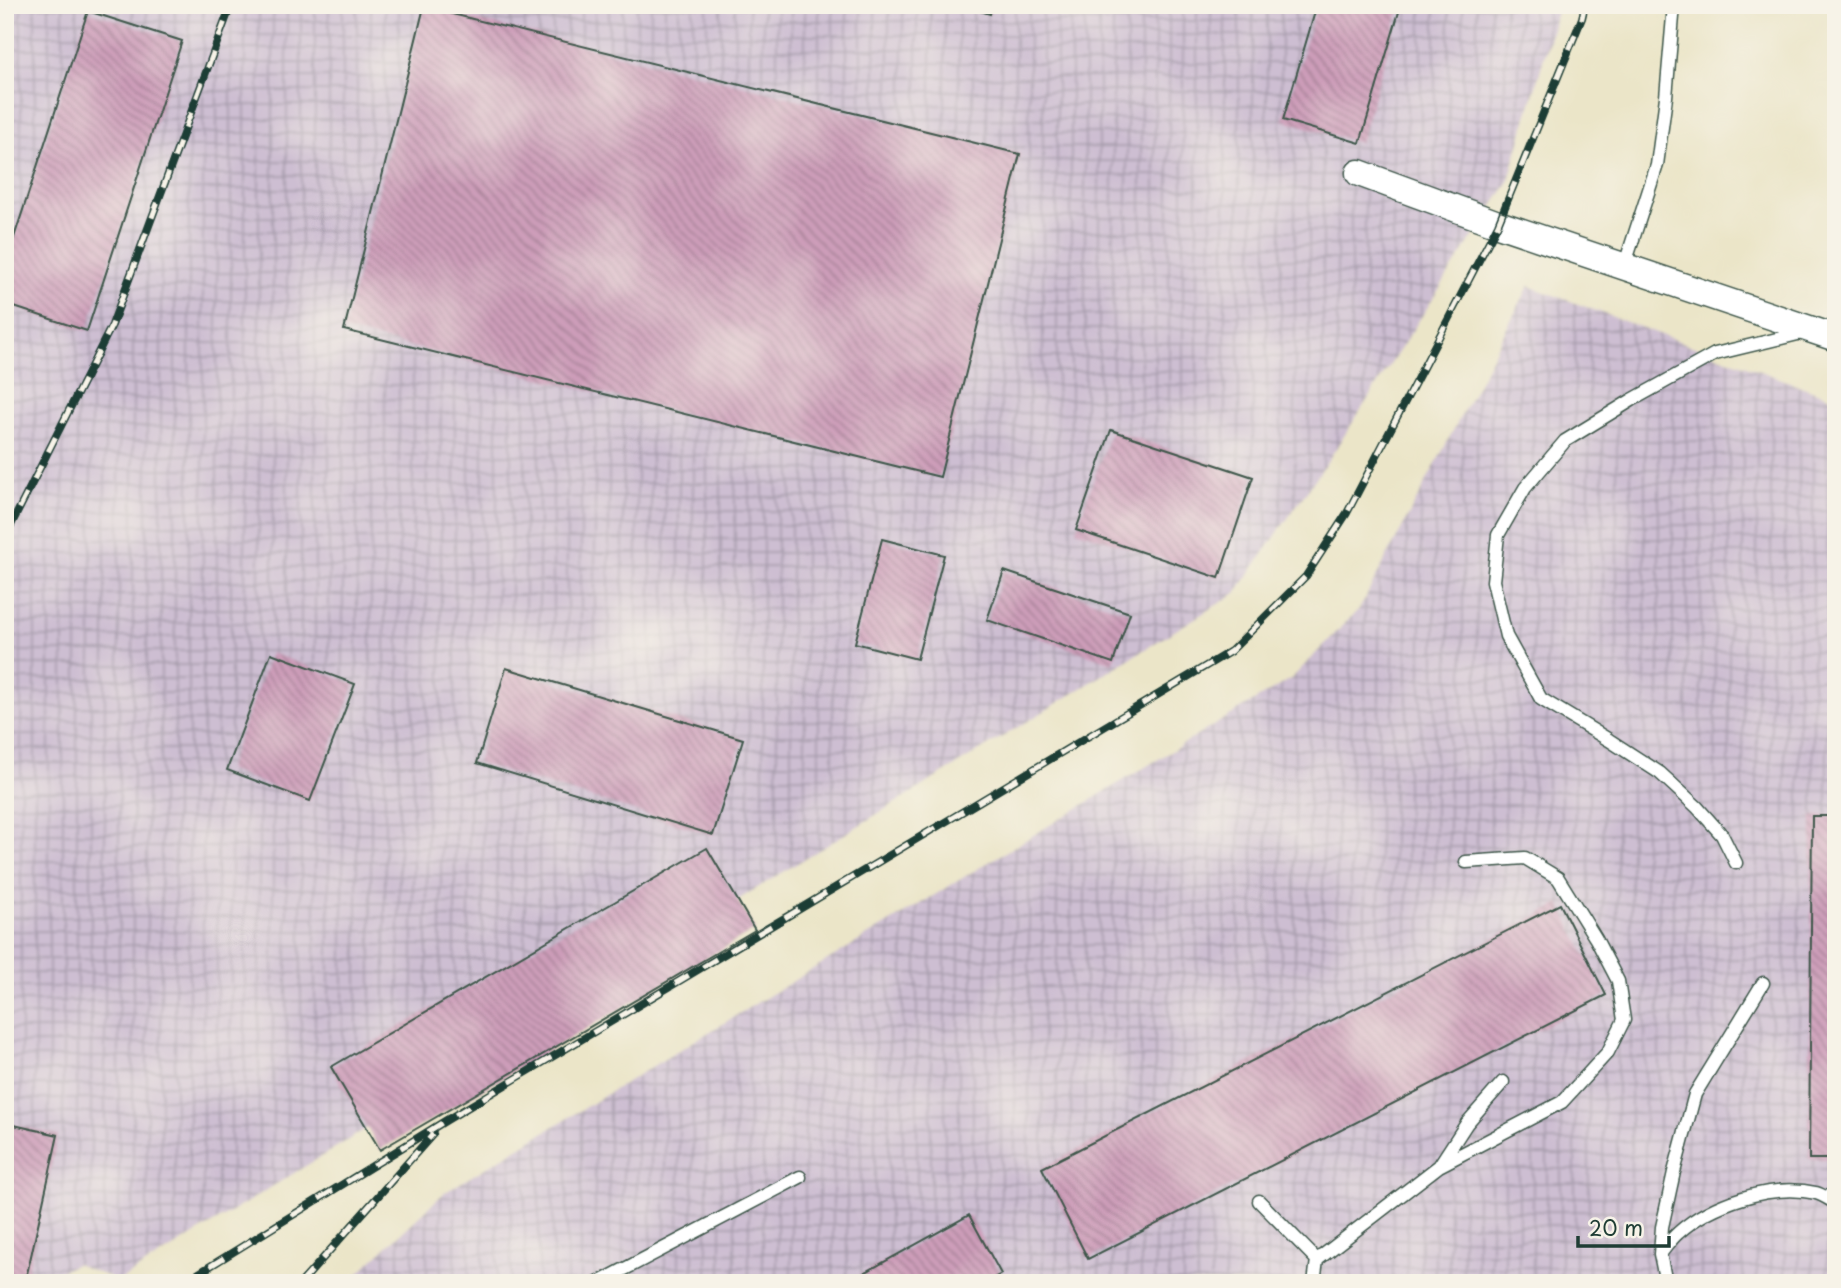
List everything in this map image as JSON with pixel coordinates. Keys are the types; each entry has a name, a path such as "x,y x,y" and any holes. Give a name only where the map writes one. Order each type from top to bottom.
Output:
{"street":[{"path":"1359,173 1499,224 1825,334"}],"lane":[{"path":"1624,267 1657,165 1674,5"},
{"path":"1736,863 1722,835 1697,807 1660,774 1541,699 1506,636 1493,581 1498,535 1525,488 1564,441 1715,354 1825,334"},
{"path":"1314,1283 1317,1260 1439,1166 1562,1102 1608,1052 1624,1020 1618,981 1596,939 1558,878 1525,858 1466,862"},
{"path":"1666,1283 1660,1254 1662,1227 1695,1094 1763,983"},
{"path":"1439,1166 1466,1123 1503,1082"},
{"path":"598,1283 800,1177"},
{"path":"1660,1254 1678,1233 1709,1211 1751,1196 1783,1190 1818,1194 1836,1203"},
{"path":"1259,1201 1317,1260"}],"shaded area":[{"path":"5,5 1559,5 1508,183 1331,456 1236,593 119,1281 76,1264 36,1283 5,1283"},
{"path":"1529,286 1836,399 1836,1283 348,1283 444,1193 1292,678 1360,608"}],"building":[{"path":"960,5 992,5 990,14"},
{"path":"1317,5 1401,5 1360,143 1283,120"},
{"path":"424,7 1020,154 940,477 344,330"},
{"path":"88,11 182,41 87,331 5,304 5,265"},
{"path":"1111,430 1253,477 1219,578 1076,530"},
{"path":"882,539 944,555 917,659 855,643"},
{"path":"1004,571 1130,613 1113,663 987,620"},
{"path":"271,653 355,684 310,801 227,770"},
{"path":"506,668 743,739 713,835 477,763"},
{"path":"1812,816 1836,816 1836,1159 1809,1159"},
{"path":"707,848 755,930 380,1150 331,1067"},
{"path":"1560,904 1606,995 1088,1259 1042,1168"},
{"path":"5,1123 58,1135 25,1283 5,1283"},
{"path":"969,1215 1001,1274 985,1283 846,1283"}],"railway":[{"path":"5,537 112,325 231,5"},
{"path":"183,1283 445,1121 1231,651 1306,576 1347,513 1498,224 1585,5"},
{"path":"301,1283 433,1134"}]}
